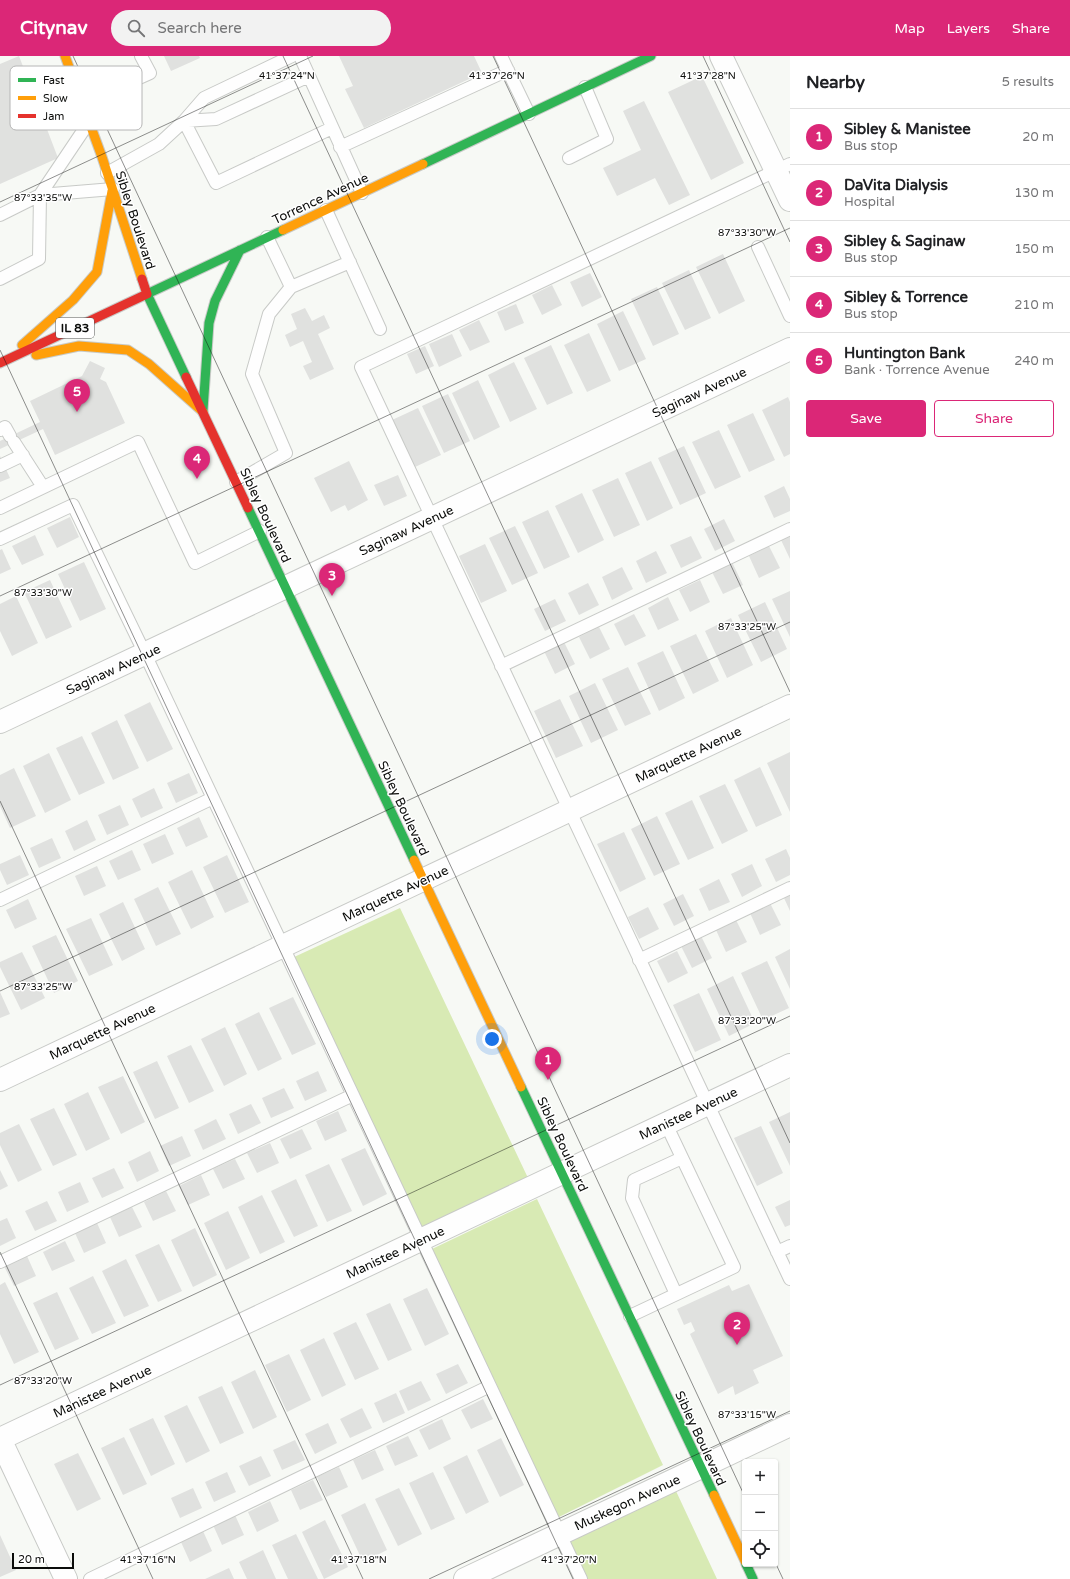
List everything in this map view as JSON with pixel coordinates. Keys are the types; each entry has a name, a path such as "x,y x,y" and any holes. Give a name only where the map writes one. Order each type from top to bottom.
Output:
{"main road":[{"name":"Sibley Boulevard","path":"65,56 69,66"},
{"name":"Torrence Avenue","path":"2,362 651,56"},
{"name":"Sibley Boulevard","path":"92,130 113,189 147,294 742,1555"},
{"path":"2,362 73,300 97,272 113,189"},
{"path":"203,412 209,323 215,301 240,250"},
{"path":"2,362 80,346 128,350 149,364 203,412"},
{"path":"748,1567 754,1579"}],"street":[{"path":"721,56 783,167 790,200"},
{"name":"Saginaw Avenue","path":"0,722 790,349"},
{"name":"Marquette Avenue","path":"0,1080 790,706"},
{"name":"Manistee Avenue","path":"0,1439 790,1065"},
{"name":"Muskegon Avenue","path":"465,1579 790,1425"},
{"path":"0,1439 66,1579"}],"lane":[{"path":"141,56 150,73 142,77"},
{"path":"107,173 159,144 184,121 204,98 292,56"},
{"path":"300,56 362,193"},
{"path":"501,56 529,114"},
{"path":"340,147 508,70"},
{"path":"184,121 216,120 308,76"},
{"path":"569,158 607,139 585,87"},
{"path":"184,121 216,183 332,128"},
{"path":"0,279 39,259 40,195 84,130"},
{"path":"783,167 360,367 706,1105 790,1280"},
{"path":"0,215 40,195 113,189"},
{"path":"326,210 380,329"},
{"path":"267,237 291,287"},
{"path":"758,247 790,316"},
{"path":"236,482 286,453 252,374 269,314 291,287 350,262"},
{"path":"8,436 43,487"},
{"path":"0,508 138,442 195,563 260,531"},
{"path":"0,466 23,456"},
{"path":"0,539 73,505 422,1239 581,1579"},
{"path":"501,666 790,529"},
{"path":"0,900 213,798"},
{"path":"639,960 790,888"},
{"path":"0,1262 353,1095"},
{"path":"630,1316 734,1267 666,1124"},
{"path":"676,1294 632,1198 634,1180 682,1158"},
{"path":"777,1252 790,1246"},
{"path":"90,1579 490,1386"}],"green space":[{"path":"400,908 528,1178 421,1228 292,958"},
{"path":"537,1199 663,1465 557,1518 432,1249"},
{"path":"676,1491 717,1579 585,1579 568,1542"}],"building":[{"path":"19,56 23,66 10,66 10,130 47,130 58,158 0,184 0,64"},
{"path":"164,56 199,56 200,58 171,71"},
{"path":"339,56 474,56 482,73 364,128 345,89 353,86"},
{"path":"702,76 744,163 711,180 668,92"},
{"path":"644,101 690,195 669,205 655,178 617,196 603,168 641,150 623,111"},
{"path":"723,254 745,301 719,314 696,267"},
{"path":"689,270 711,318 685,330 662,283"},
{"path":"590,273 602,297 582,307 570,282"},
{"path":"552,285 562,305 542,315 532,295"},
{"path":"657,287 679,334 653,346 631,299"},
{"path":"516,304 524,323 505,331 497,312"},
{"path":"305,308 312,321 324,315 330,328 318,334 334,369 310,380 303,366 312,362 303,341 290,347 285,335 297,329 291,314"},
{"path":"623,311 646,359 619,371 597,324"},
{"path":"479,320 490,342 470,351 459,330"},
{"path":"589,333 611,381 587,392 564,345"},
{"path":"452,334 462,356 439,367 429,344"},
{"path":"551,345 573,393 547,405 524,358"},
{"path":"425,346 434,366 416,374 407,354"},
{"path":"90,361 105,368 100,379 106,382 125,423 55,455 43,429 0,449 0,441 40,422 30,401 82,376"},
{"path":"514,362 537,409 510,422 488,375"},
{"path":"478,380 500,427 474,440 452,393"},
{"path":"448,394 470,441 444,453 422,406"},
{"path":"788,397 790,402 790,454 784,457 762,410"},
{"path":"418,408 441,455 415,467 392,420"},
{"path":"753,413 775,460 749,472 727,425"},
{"path":"719,430 741,477 715,489 692,442"},
{"path":"684,446 706,493 680,505 658,458"},
{"path":"0,456 10,478 0,482"},
{"path":"349,461 368,500 348,511 345,505 331,512 314,478"},
{"path":"651,461 673,508 647,521 625,473"},
{"path":"398,475 407,496 384,506 374,485"},
{"path":"618,478 640,525 614,537 592,490"},
{"path":"784,486 790,499 790,511 774,518 764,496"},
{"path":"582,493 604,540 578,553 555,506"},
{"path":"548,510 570,557 544,569 522,522"},
{"path":"70,517 79,537 57,548 47,528"},
{"path":"724,519 735,541 715,551 704,529"},
{"path":"515,526 538,573 512,585 489,538"},
{"path":"35,535 44,555 22,565 12,546"},
{"path":"790,535 790,559 781,540"},
{"path":"691,536 702,558 681,568 670,545"},
{"path":"485,544 507,591 481,603 459,556"},
{"path":"769,546 780,568 759,578 749,556"},
{"path":"2,549 11,569 0,574 0,550"},
{"path":"656,551 667,573 646,583 636,561"},
{"path":"84,562 106,609 80,621 58,574"},
{"path":"732,562 743,585 723,594 712,572"},
{"path":"622,567 633,589 612,600 602,577"},
{"path":"50,580 72,627 46,639 24,592"},
{"path":"700,580 710,602 690,612 679,590"},
{"path":"588,583 599,605 579,615 568,593"},
{"path":"790,591 790,637 772,599"},
{"path":"16,596 38,643 12,656 0,631 0,604"},
{"path":"668,597 679,620 658,630 648,608"},
{"path":"555,599 566,621 545,631 534,609"},
{"path":"765,602 787,649 761,662 738,615"},
{"path":"634,614 646,636 625,646 614,624"},
{"path":"731,618 753,665 727,678 705,631"},
{"path":"599,627 610,649 590,659 579,637"},
{"path":"696,634 719,681 693,694 670,646"},
{"path":"564,642 575,664 555,674 544,651"},
{"path":"663,651 685,698 659,711 637,663"},
{"path":"628,667 651,714 625,726 602,679"},
{"path":"595,683 618,730 591,743 569,696"},
{"path":"560,699 583,746 556,758 534,711"},
{"path":"150,702 173,749 147,762 124,715"},
{"path":"117,720 139,768 113,780 91,733"},
{"path":"82,736 105,783 79,795 56,748"},
{"path":"790,752 790,812 767,763"},
{"path":"49,753 71,800 45,813 23,766"},
{"path":"760,767 782,815 756,827 734,780"},
{"path":"14,768 36,816 10,828 0,806 0,775"},
{"path":"189,773 198,793 176,803 167,783"},
{"path":"725,784 748,831 722,844 699,796"},
{"path":"154,788 163,808 141,818 132,799"},
{"path":"692,800 714,848 688,860 665,813"},
{"path":"120,805 129,825 107,835 98,815"},
{"path":"657,816 680,864 654,876 631,829"},
{"path":"199,817 208,837 186,847 177,828"},
{"path":"87,820 96,840 74,851 65,831"},
{"path":"624,832 646,879 620,892 597,844"},
{"path":"165,834 174,854 152,864 143,844"},
{"path":"52,838 61,858 39,868 30,848"},
{"path":"786,849 790,858 790,875 776,882 765,859"},
{"path":"132,850 141,870 118,880 109,861"},
{"path":"20,855 29,875 7,885 0,870 0,864"},
{"path":"227,855 249,902 225,913 203,867"},
{"path":"752,864 762,886 742,897 731,874"},
{"path":"97,866 106,886 84,896 75,876"},
{"path":"192,870 214,917 191,929 168,882"},
{"path":"719,879 730,902 709,911 699,889"},
{"path":"158,887 181,934 156,946 134,899"},
{"path":"683,894 694,916 674,926 663,904"},
{"path":"790,895 790,911 784,898"},
{"path":"28,899 37,919 15,929 6,910"},
{"path":"123,902 145,949 122,961 99,914"},
{"path":"770,903 781,925 760,935 750,913"},
{"path":"648,907 659,929 639,939 628,917"},
{"path":"91,918 113,965 89,976 66,929"},
{"path":"736,920 747,942 726,952 716,930"},
{"path":"56,935 78,981 54,993 32,946"},
{"path":"701,936 712,958 692,968 681,946"},
{"path":"790,949 790,989 775,957"},
{"path":"677,951 688,973 668,983 657,961"},
{"path":"22,952 45,998 21,1010 0,967 0,962"},
{"path":"767,961 789,1008 763,1020 741,973"},
{"path":"733,976 755,1023 729,1036 707,989"},
{"path":"0,992 10,1014 0,1018"},
{"path":"699,993 721,1040 695,1052 673,1005"},
{"path":"293,997 316,1044 292,1055 269,1008"},
{"path":"259,1012 282,1059 258,1071 235,1024"},
{"path":"225,1027 247,1074 224,1086 201,1039"},
{"path":"191,1045 214,1091 189,1103 167,1056"},
{"path":"157,1061 179,1108 155,1119 133,1072"},
{"path":"318,1071 327,1091 305,1101 296,1081"},
{"path":"123,1076 145,1122 121,1134 98,1087"},
{"path":"284,1088 294,1108 271,1118 262,1098"},
{"path":"88,1092 110,1139 86,1151 64,1104"},
{"path":"251,1104 261,1123 238,1134 229,1114"},
{"path":"54,1108 77,1155 53,1166 30,1119"},
{"path":"338,1111 347,1131 325,1141 316,1121"},
{"path":"790,1112 790,1166 769,1122"},
{"path":"216,1119 226,1139 203,1150 194,1130"},
{"path":"19,1124 42,1170 18,1182 0,1145 0,1133"},
{"path":"761,1126 783,1173 757,1186 734,1138"},
{"path":"302,1129 312,1149 290,1159 280,1139"},
{"path":"182,1136 191,1156 169,1166 160,1146"},
{"path":"270,1143 279,1163 257,1173 247,1153"},
{"path":"365,1148 387,1194 363,1206 341,1159"},
{"path":"150,1151 159,1171 137,1182 128,1162"},
{"path":"235,1159 245,1179 223,1189 213,1169"},
{"path":"329,1164 352,1211 327,1222 305,1175"},
{"path":"114,1168 124,1188 102,1198 92,1178"},
{"path":"0,1170 8,1186 0,1190"},
{"path":"201,1175 210,1195 188,1205 179,1186"},
{"path":"296,1179 318,1226 294,1237 271,1191"},
{"path":"80,1182 89,1202 67,1212 58,1192"},
{"path":"166,1191 176,1211 153,1221 144,1202"},
{"path":"262,1195 285,1242 260,1254 238,1207"},
{"path":"790,1200 790,1225 785,1227 775,1207"},
{"path":"47,1201 57,1221 35,1231 25,1211"},
{"path":"132,1207 142,1227 119,1237 110,1217"},
{"path":"228,1211 250,1258 226,1270 204,1223"},
{"path":"7,1218 16,1238 0,1246 0,1221"},
{"path":"97,1223 106,1243 84,1253 75,1233"},
{"path":"195,1228 217,1275 193,1287 171,1240"},
{"path":"65,1241 75,1261 52,1271 43,1252"},
{"path":"159,1244 182,1291 158,1302 135,1255"},
{"path":"27,1256 36,1276 14,1286 4,1266"},
{"path":"126,1259 149,1306 124,1317 102,1271"},
{"path":"93,1276 116,1323 92,1334 69,1288"},
{"path":"5,1282 39,1352 14,1364 0,1334 0,1285"},
{"path":"749,1284 783,1356 753,1370 759,1383 735,1395 733,1386 718,1394 690,1334 695,1331 691,1322 684,1325 677,1309 729,1285 732,1291"},
{"path":"427,1288 449,1334 425,1346 403,1299"},
{"path":"57,1292 79,1339 55,1350 33,1303"},
{"path":"390,1303 412,1350 388,1361 366,1314"},
{"path":"356,1322 379,1369 355,1380 333,1333"},
{"path":"324,1338 346,1385 322,1397 300,1350"},
{"path":"289,1354 311,1400 287,1412 265,1365"},
{"path":"458,1364 468,1383 446,1394 436,1374"},
{"path":"255,1370 277,1417 253,1429 231,1382"},
{"path":"421,1381 431,1400 408,1411 399,1391"},
{"path":"222,1386 244,1433 220,1444 198,1397"},
{"path":"396,1393 405,1413 383,1423 374,1403"},
{"path":"483,1399 493,1419 471,1429 461,1410"},
{"path":"187,1405 210,1451 186,1463 164,1416"},
{"path":"362,1408 372,1428 350,1438 340,1419"},
{"path":"153,1418 175,1464 151,1476 129,1429"},
{"path":"442,1419 451,1439 429,1450 419,1430"},
{"path":"328,1423 337,1443 315,1454 305,1434"},
{"path":"408,1436 418,1456 395,1466 386,1446"},
{"path":"124,1437 147,1484 123,1495 101,1448"},
{"path":"501,1438 524,1485 500,1497 477,1450"},
{"path":"295,1440 305,1460 282,1470 273,1450"},
{"path":"375,1450 384,1470 362,1480 353,1460"},
{"path":"78,1453 101,1499 77,1511 54,1464"},
{"path":"467,1455 489,1502 466,1514 443,1467"},
{"path":"261,1456 271,1476 249,1486 239,1466"},
{"path":"339,1467 348,1487 326,1497 317,1477"},
{"path":"227,1472 236,1492 214,1502 205,1482"},
{"path":"433,1472 455,1519 431,1530 409,1483"},
{"path":"313,1480 323,1500 300,1510 291,1490"},
{"path":"193,1488 202,1508 180,1518 171,1498"},
{"path":"399,1488 422,1534 398,1546 375,1499"},
{"path":"270,1501 279,1521 257,1532 248,1512"},
{"path":"365,1503 387,1550 363,1562 341,1515"},
{"path":"235,1515 244,1535 222,1545 213,1525"},
{"path":"325,1520 348,1567 324,1579 302,1532"},
{"path":"203,1531 212,1551 190,1562 181,1542"},
{"path":"296,1534 318,1579 288,1579 272,1545"},
{"path":"0,1535 16,1570 0,1577"},
{"path":"263,1550 276,1579 247,1579 239,1562"},
{"path":"229,1568 234,1579 205,1579"}],"traffic: fast":[{"path":"423,164 651,56"},
{"path":"186,377 147,294 283,230"},
{"path":"203,410 209,323 215,301 240,250"},
{"path":"248,508 414,860"},
{"path":"521,1087 714,1495"},
{"path":"747,1567 753,1579"}],"traffic: slow":[{"path":"65,56 69,66"},
{"path":"92,130 142,279"},
{"path":"283,230 423,164"},
{"path":"22,345 73,300 97,272 112,191"},
{"path":"36,355 79,346 128,350 149,364 203,412"},
{"path":"414,860 521,1087"},
{"path":"714,1495 742,1555"}],"traffic: jam":[{"path":"0,363 147,294 142,279"},
{"path":"186,377 248,508"}],"place":[{"name":"Huntington Bank","path":"77,412"},
{"name":"Sibley & Torrence","path":"197,479"},
{"name":"Sibley & Saginaw","path":"332,596"},
{"name":"Sibley & Manistee","path":"548,1080"},
{"name":"DaVita Dialysis","path":"737,1345"}]}
